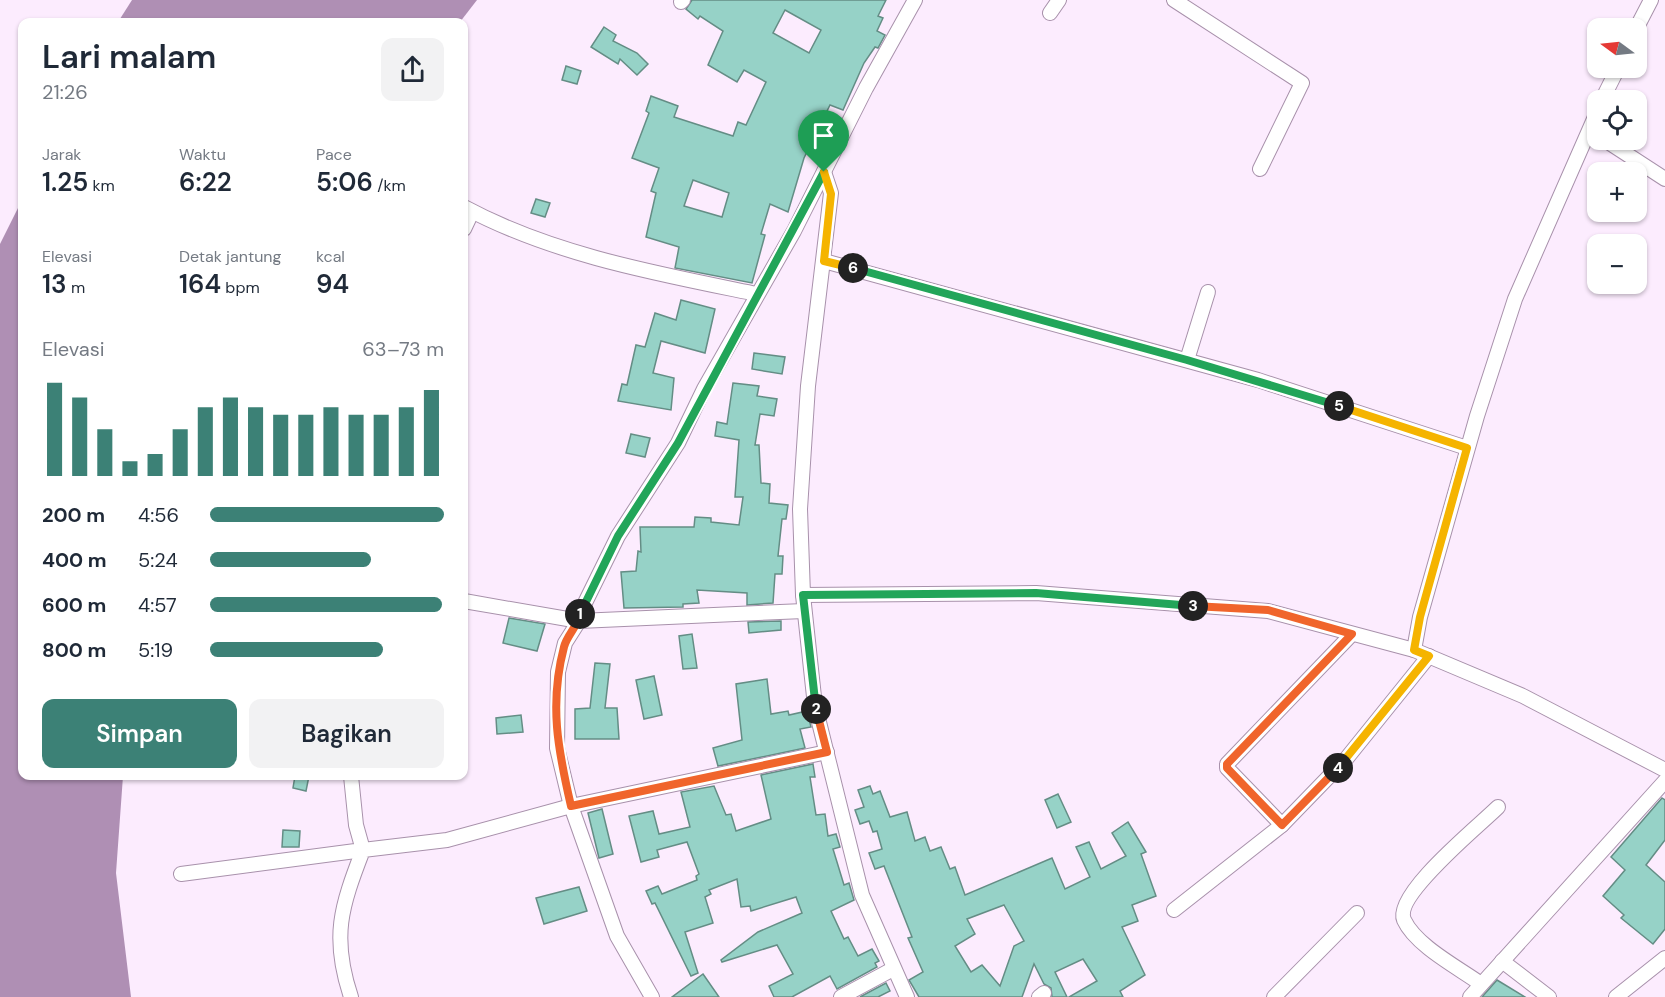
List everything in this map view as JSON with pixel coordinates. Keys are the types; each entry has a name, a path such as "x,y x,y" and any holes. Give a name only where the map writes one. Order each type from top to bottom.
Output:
{"street":[{"path":"652,997 617,936 571,806 557,748 558,672 565,643 579,621 581,610 618,536 678,443 794,231 915,0"},
{"path":"1050,13 1059,0"},
{"path":"1174,0 1302,84 1260,170"},
{"path":"1642,18 1651,0"},
{"path":"1414,650 1420,617 1467,448 1515,299 1587,145"},
{"path":"1620,150 1665,179"},
{"path":"824,172 831,194 808,386 800,509 804,611 815,706 862,895 907,997"},
{"path":"468,210 519,231 588,254 668,275 758,294"},
{"path":"824,261 1187,360 1467,448"},
{"path":"1187,360 1208,292"},
{"path":"803,595 986,592 1094,596 1268,610 1429,656 1523,696 1665,770"},
{"path":"468,603 579,621 804,611"},
{"path":"1282,825 1227,768 1227,764 1352,634"},
{"path":"1174,910 1282,825 1346,759 1429,656"},
{"path":"181,874 447,840 571,806 827,752"},
{"path":"351,780 356,825 363,850 341,918 338,940 341,968 351,997"},
{"path":"1470,997 1665,781"},
{"path":"1481,984 1435,953 1404,920 1403,909 1416,885 1498,807"},
{"path":"1274,997 1357,913"},
{"path":"1616,997 1665,958"},
{"path":"1502,961 1549,997"},
{"path":"841,997 893,969"}],"shaded area":[{"path":"132,0 477,0 463,18 121,18"},
{"path":"18,208 18,780 123,780 116,873 131,997 0,997 0,244"}],"building":[{"path":"692,0 886,0 878,16 883,18 877,31 885,35 878,48 875,47 864,63 843,110 830,105 804,158 788,212 770,204 761,234 765,235 752,283 675,268 679,247 646,237 656,193 651,191 659,168 632,158 649,113 646,111 651,96 678,106 674,117 733,136 738,122 746,125 766,82 744,70 737,82 708,65 723,31 700,16 698,19 686,9","holes":["785,10 821,30 809,53 773,33","693,180 729,193 722,217 684,206"]},
{"path":"604,27 616,35 613,41 637,53 648,64 637,75 620,59 618,64 591,47"},
{"path":"566,66 581,71 577,84 562,80"},
{"path":"536,199 550,203 545,217 531,213"},
{"path":"681,300 715,309 705,353 661,341 653,373 674,378 671,410 618,401 622,384 627,385 636,345 645,347 655,313 676,320"},
{"path":"754,353 785,357 782,374 752,369"},
{"path":"733,383 759,386 757,396 777,399 774,416 760,414 755,445 759,445 761,483 770,484 769,503 788,505 786,519 782,519 778,556 783,556 782,574 775,574 773,603 747,605 747,593 697,590 699,603 683,604 683,607 624,608 621,572 636,571 638,551 641,552 640,527 694,527 695,517 711,518 711,522 739,525 743,497 735,497 739,440 715,436 717,422 727,424"},
{"path":"631,434 650,438 645,457 626,453"},
{"path":"509,618 545,624 537,651 503,643"},
{"path":"781,621 781,630 749,633 748,622"},
{"path":"692,634 697,668 683,669 679,636"},
{"path":"595,663 610,664 605,708 617,708 619,739 575,739 575,709 590,708"},
{"path":"654,676 662,715 644,719 636,680"},
{"path":"767,679 771,714 788,711 789,715 807,711 811,727 800,729 805,748 718,766 713,748 742,740 736,684"},
{"path":"521,715 523,732 497,734 496,718"},
{"path":"813,764 815,777 810,777 816,815 825,814 828,836 836,834 840,847 833,849 844,885 849,883 854,900 831,911 844,939 848,937 858,956 872,949 879,961 875,963 877,967 837,989 830,976 792,997 774,997 769,986 793,974 777,945 722,962 721,960 758,932 802,913 796,897 751,911 750,906 741,907 737,879 709,890 711,894 705,897 713,923 685,932 698,973 691,976 655,903 652,904 646,891 658,886 662,894 697,880 696,876 699,874 687,842 657,850 659,857 641,862 629,816 653,811 659,834 690,827 681,792 714,786 726,815 731,814 736,831 771,819 761,775"},
{"path":"294,780 308,780 306,791 293,788"},
{"path":"870,786 873,794 880,791 890,817 907,812 915,841 925,837 930,851 941,847 950,869 955,867 965,895 1052,858 1065,889 1090,877 1076,847 1089,842 1101,869 1126,856 1112,833 1128,822 1146,852 1141,854 1156,896 1132,905 1138,921 1122,927 1145,975 1120,991 1123,997 1069,997 1097,981 1083,959 1055,972 1067,997 1052,997 1051,988 1044,984 1034,964 1022,997 919,997 909,980 923,972 908,938 912,937 884,866 875,869 869,853 882,849 877,831 873,832 869,821 860,824 855,810 864,807 858,790","holes":["1004,905 1024,941 1014,946 1000,986 982,965 971,972 955,946 975,934 967,919"]},
{"path":"1058,794 1071,822 1057,828 1045,800"},
{"path":"1662,798 1665,800 1665,840 1646,865 1665,882 1665,929 1653,944 1621,918 1624,915 1603,896 1625,870 1611,857"},
{"path":"602,809 613,854 599,858 588,813"},
{"path":"283,830 300,831 299,847 282,847"},
{"path":"579,887 587,911 544,924 536,898"},
{"path":"703,974 719,997 672,997"},
{"path":"1497,980 1525,997 1482,997"},
{"path":"886,983 890,991 878,997 860,997"}],"route":[{"path":"824,172 831,194 824,261 1258,380 1467,448 1420,617 1414,650 1429,656 1346,759 1282,825 1227,768 1228,760 1352,634 1268,610 1036,593 803,595 815,706 827,752 571,806 557,748 558,672 565,643 579,621 581,610 618,536 678,443 704,389 794,231 824,172"}]}
